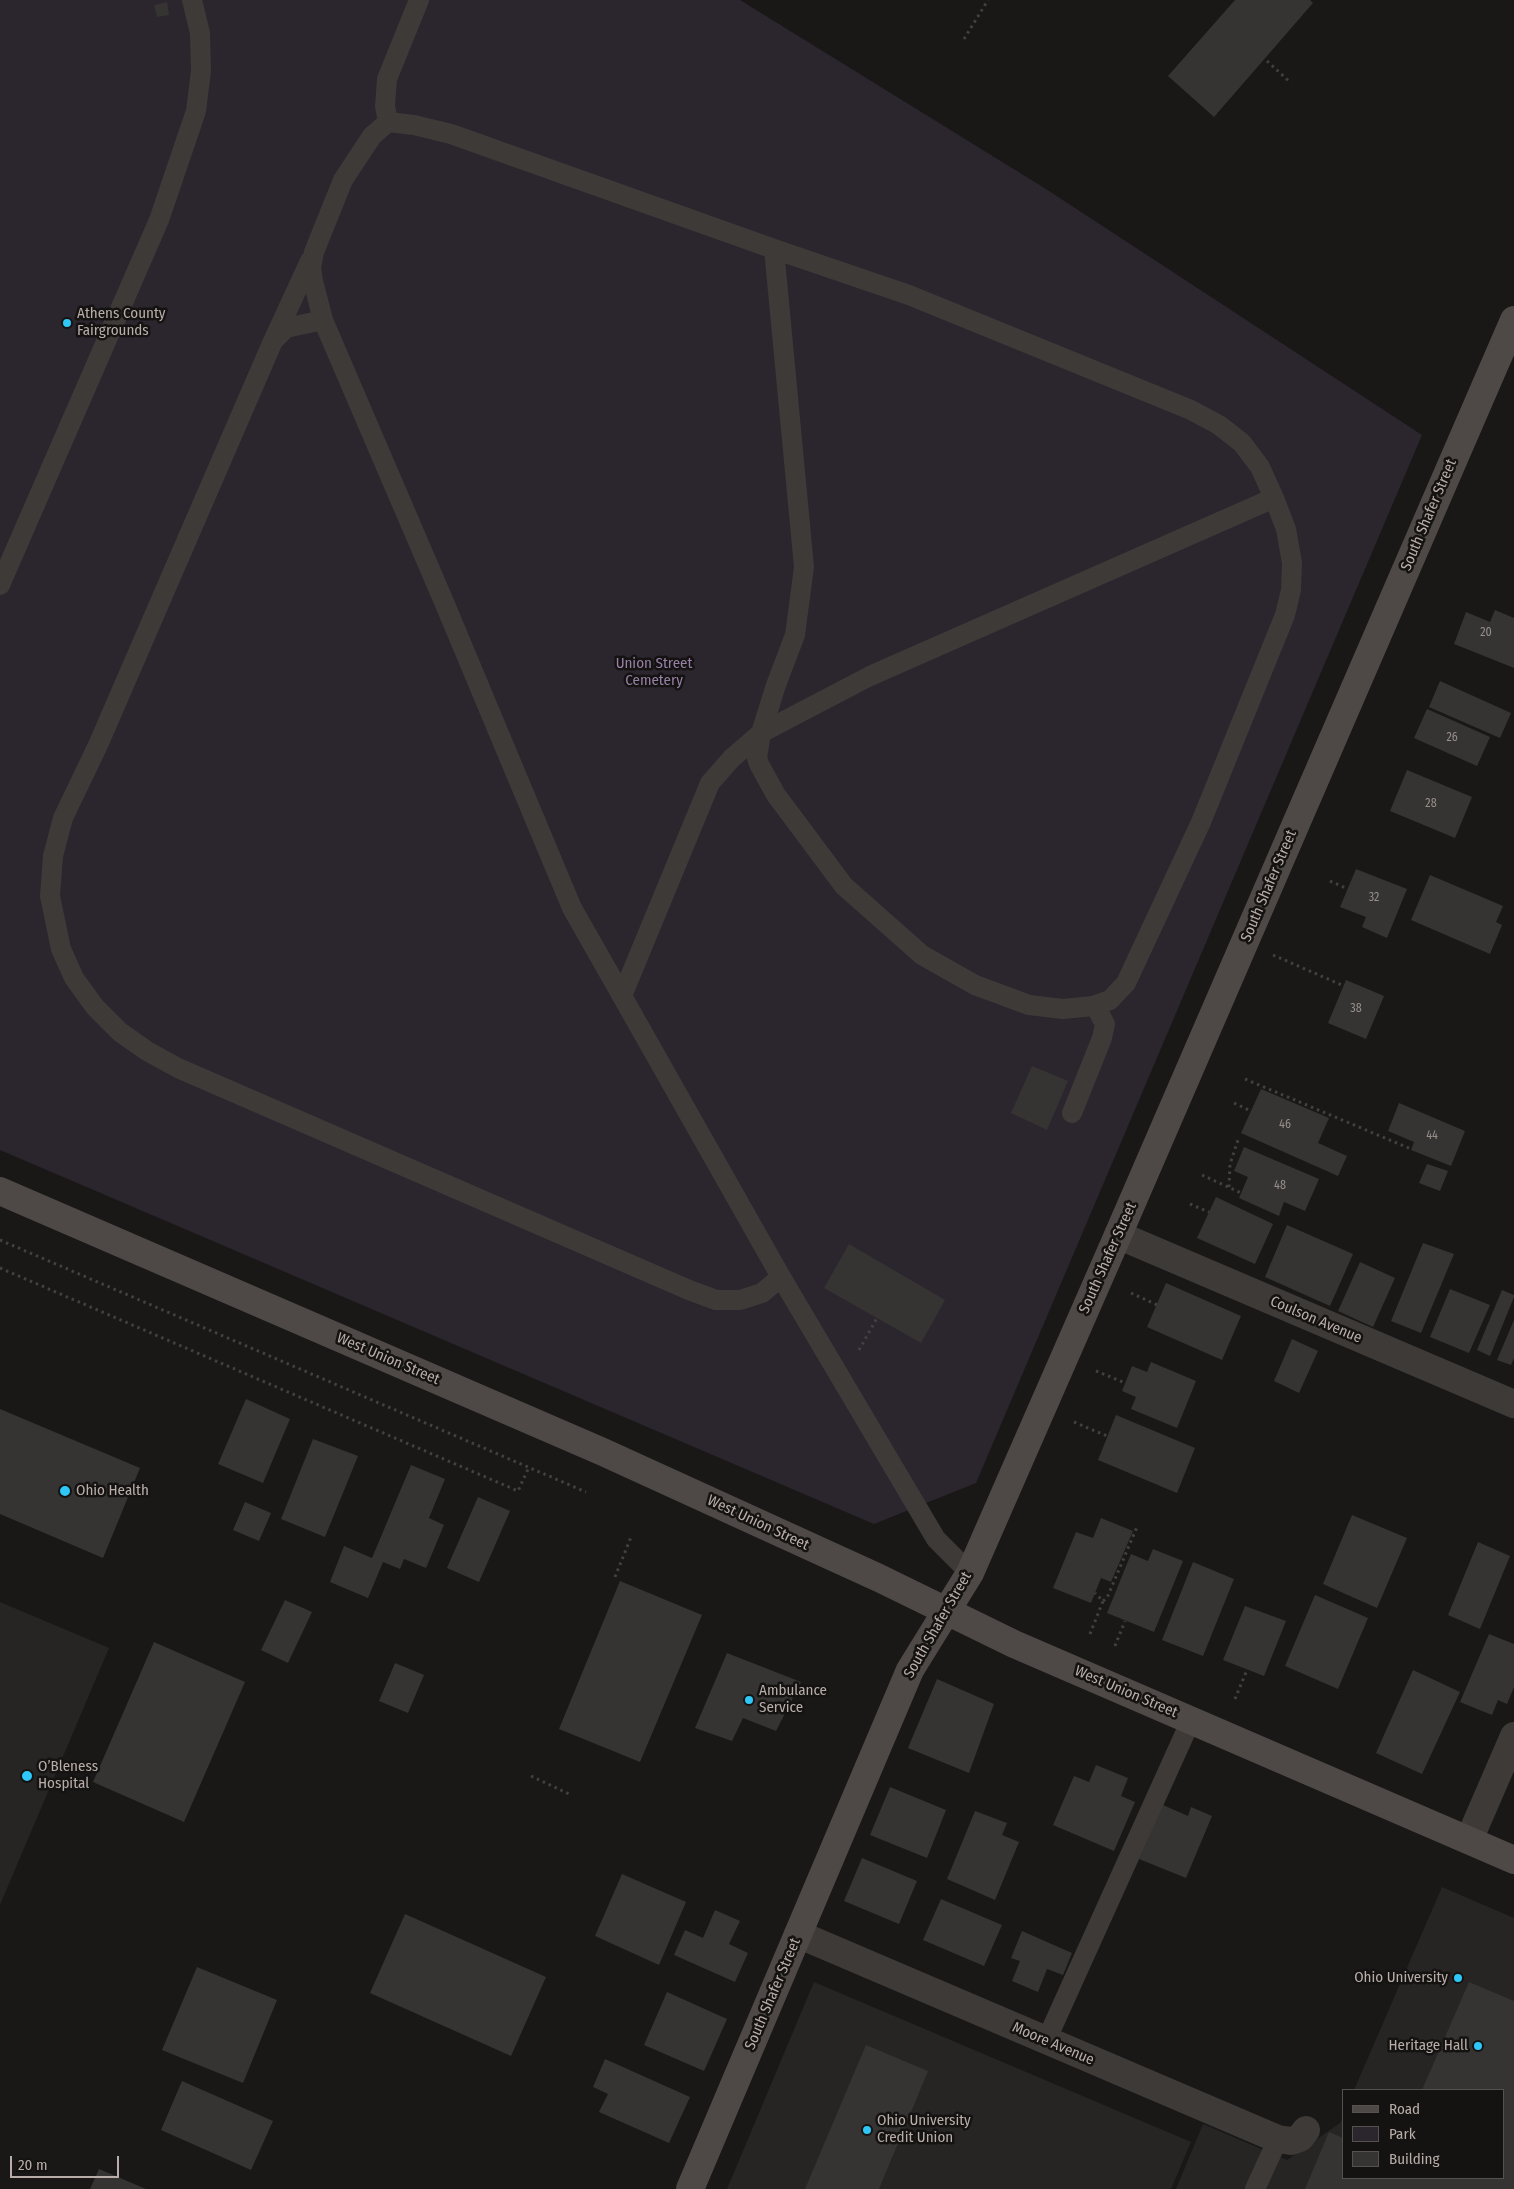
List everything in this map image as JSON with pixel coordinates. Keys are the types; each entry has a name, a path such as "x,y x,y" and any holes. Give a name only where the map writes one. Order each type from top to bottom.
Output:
{"street":[{"name":"South Shafer Street","path":"690,2189 910,1670 970,1573 1514,320"},
{"name":"West Union Street","path":"0,1192 603,1452 946,1610 1014,1644 1514,1860"},
{"name":"Coulson Avenue","path":"1118,1235 1514,1404"},
{"path":"1469,1840 1514,1736"},
{"name":"Moore Avenue","path":"798,1934 1278,2139 1291,2141 1300,2138 1306,2130"}],"lane":[{"path":"0,585 159,220 196,111 201,71 200,34 192,0"},
{"path":"388,122 385,106 387,79 419,0"},
{"path":"774,249 804,568 795,635 776,685 761,733 759,764 776,795 844,886 922,955 975,985 1029,1005 1063,1009 1093,1006 1110,1000 1126,983 1201,822 1285,615 1290,590 1292,563 1286,529 1260,467 1242,443 1219,424 1191,410 909,295 451,134 414,124 388,122 372,136 343,180 314,252 273,341 98,745 63,818 52,856 50,896 61,948 74,978 95,1007 120,1032 147,1051 178,1068 689,1290 716,1300 740,1300 762,1293 781,1277"},
{"path":"314,252 313,281 323,320 572,908 781,1277 936,1539 970,1573"},
{"path":"273,341 286,328 323,320"},
{"path":"622,996 710,783 732,758 761,733 870,676 1274,498"},
{"path":"1072,1113 1102,1038 1105,1024 1093,1006"},
{"path":"1046,2041 1191,1720"},
{"path":"1255,2189 1278,2139"}],"path":[{"path":"964,39 988,0"},
{"path":"1266,61 1292,83"},
{"path":"1330,881 1348,889"},
{"path":"1284,960 1344,986"},
{"path":"1245,1079 1411,1148"},
{"path":"1234,1103 1251,1111"},
{"path":"1229,1187 1230,1164 1238,1140"},
{"path":"1202,1176 1241,1193"},
{"path":"1190,1204 1209,1212"},
{"path":"0,1240 586,1492"},
{"path":"0,1268 518,1491 529,1467"},
{"path":"1131,1292 1157,1305"},
{"path":"857,1355 877,1318"},
{"path":"1096,1371 1125,1383"},
{"path":"1074,1422 1108,1436"},
{"path":"1090,1634 1137,1527"},
{"path":"615,1577 631,1537"},
{"path":"1095,1593 1103,1601"},
{"path":"1115,1646 1125,1620"},
{"path":"1235,1699 1248,1670"},
{"path":"531,1776 569,1794"}],"shaded area":[{"name":"O’Bleness Hospital","path":"0,1602 109,1648 0,1905"},
{"name":"Ohio University","path":"1442,1887 1514,1918 1514,2189 1176,2189 1203,2124 1287,2160 1340,2123 1342,2118 1342,2179 1504,2179 1504,2089 1354,2089"},
{"path":"814,1982 1191,2142 1171,2189 727,2189"}],"green space":[{"name":"Union Street Cemetery","path":"0,0 740,0 1046,189 1422,435 976,1483 874,1524 0,1150"}],"building":[{"path":"1235,0 1310,0 1313,3 1214,117 1168,76"},
{"path":"167,2 169,15 157,17 154,5"},
{"path":"1495,610 1514,618 1514,668 1454,644 1466,612 1490,622"},
{"path":"1440,681 1511,713 1500,738 1429,707"},
{"path":"1427,709 1490,737 1477,766 1414,738"},
{"path":"1407,770 1472,797 1455,838 1390,811"},
{"path":"1356,869 1407,889 1387,938 1362,927 1366,917 1340,907"},
{"path":"1430,875 1503,906 1496,922 1502,925 1490,954 1411,920"},
{"path":"1346,980 1384,996 1366,1039 1328,1023"},
{"path":"1032,1066 1068,1081 1047,1130 1011,1113"},
{"path":"1261,1089 1329,1118 1318,1143 1347,1156 1338,1176 1241,1133"},
{"path":"1399,1103 1465,1131 1451,1166 1411,1150 1414,1142 1388,1131"},
{"path":"1244,1147 1319,1179 1305,1211 1284,1202 1279,1216 1239,1198 1248,1177 1234,1171"},
{"path":"1427,1164 1448,1171 1440,1191 1419,1183"},
{"path":"1216,1197 1273,1224 1255,1264 1197,1238"},
{"path":"1287,1225 1353,1254 1330,1306 1265,1277"},
{"path":"1423,1243 1454,1254 1421,1333 1391,1321"},
{"path":"849,1244 945,1300 921,1343 824,1288"},
{"path":"1360,1262 1395,1278 1373,1327 1338,1311"},
{"path":"1166,1283 1241,1316 1222,1360 1147,1327"},
{"path":"1450,1289 1490,1305 1469,1353 1430,1337"},
{"path":"1502,1290 1514,1295 1514,1297 1490,1356 1477,1350"},
{"path":"1514,1320 1514,1358 1511,1365 1497,1360"},
{"path":"1292,1339 1318,1351 1299,1393 1274,1381"},
{"path":"1151,1362 1196,1381 1177,1428 1131,1409 1136,1397 1122,1391 1132,1366 1147,1372"},
{"path":"246,1399 290,1419 263,1483 218,1464"},
{"name":"Ohio Health","path":"0,1409 140,1468 103,1558 0,1514"},
{"path":"1116,1415 1195,1448 1177,1493 1098,1460"},
{"path":"313,1439 358,1456 325,1537 281,1519"},
{"path":"411,1465 445,1479 429,1518 444,1525 426,1568 404,1559 400,1569 383,1562 368,1598 330,1582 344,1546 372,1558"},
{"path":"478,1497 510,1511 479,1582 447,1568"},
{"path":"245,1502 271,1513 259,1541 233,1530"},
{"path":"1352,1515 1407,1538 1377,1608 1323,1584"},
{"path":"1101,1518 1133,1531 1111,1582 1101,1578 1091,1603 1053,1588 1076,1532 1093,1538"},
{"path":"1478,1542 1510,1556 1480,1629 1448,1615"},
{"path":"1153,1549 1183,1561 1154,1632 1107,1613 1131,1554 1148,1561"},
{"path":"1193,1562 1234,1579 1203,1656 1162,1640"},
{"path":"620,1581 702,1615 640,1762 559,1729"},
{"path":"1315,1595 1368,1618 1338,1689 1285,1666"},
{"path":"285,1600 312,1612 288,1663 261,1650"},
{"path":"1245,1606 1286,1621 1264,1676 1223,1660"},
{"path":"1489,1634 1514,1644 1514,1687 1507,1704 1498,1700 1492,1715 1460,1702"},
{"path":"154,1642 245,1682 184,1822 93,1782"},
{"name":"Ambulance Service","path":"727,1653 801,1682 776,1731 743,1718 732,1741 695,1728"},
{"path":"395,1663 424,1675 408,1713 379,1701"},
{"path":"1413,1670 1460,1692 1422,1774 1376,1753"},
{"path":"937,1679 994,1704 969,1773 908,1748"},
{"path":"1096,1765 1128,1778 1121,1796 1135,1802 1114,1851 1053,1825 1074,1776 1089,1782"},
{"path":"890,1787 946,1810 927,1858 870,1835"},
{"path":"1163,1805 1188,1816 1191,1807 1212,1816 1186,1878 1139,1859"},
{"path":"975,1811 1007,1823 1002,1835 1019,1842 995,1900 947,1879"},
{"path":"862,1858 917,1881 899,1924 844,1901"},
{"path":"622,1874 686,1902 659,1965 595,1936"},
{"path":"941,1899 1002,1925 984,1966 923,1940"},
{"path":"715,1910 740,1921 729,1944 748,1953 735,1982 674,1955 685,1930 703,1938"},
{"path":"405,1914 546,1977 511,2056 370,1993"},
{"path":"1022,1931 1072,1953 1063,1975 1047,1969 1038,1992 1012,1981 1020,1961 1011,1958"},
{"path":"197,1967 277,2000 243,2083 162,2050"},
{"name":"Heritage Hall","path":"1469,1982 1514,2001 1514,2189 1305,2189 1329,2132 1342,2138 1342,2179 1504,2179 1504,2089 1422,2089"},
{"path":"667,1992 727,2019 704,2071 644,2045"},
{"name":"Ohio University Credit Union","path":"866,2045 928,2071 879,2189 805,2189"},
{"path":"605,2059 690,2097 669,2143 599,2112 608,2094 593,2087"},
{"path":"182,2081 273,2121 251,2170 161,2130"},
{"path":"99,2169 146,2189 90,2189"}],"place":[{"name":"Athens County Fairgrounds","path":"67,323"},
{"name":"Ohio Health","path":"65,1491"},
{"name":"Ambulance Service","path":"749,1700"},
{"name":"O’Bleness Hospital","path":"27,1776"},
{"name":"Ohio University","path":"1458,1978"},
{"name":"Heritage Hall","path":"1478,2046"},
{"name":"Ohio University Credit Union","path":"867,2130"}]}
